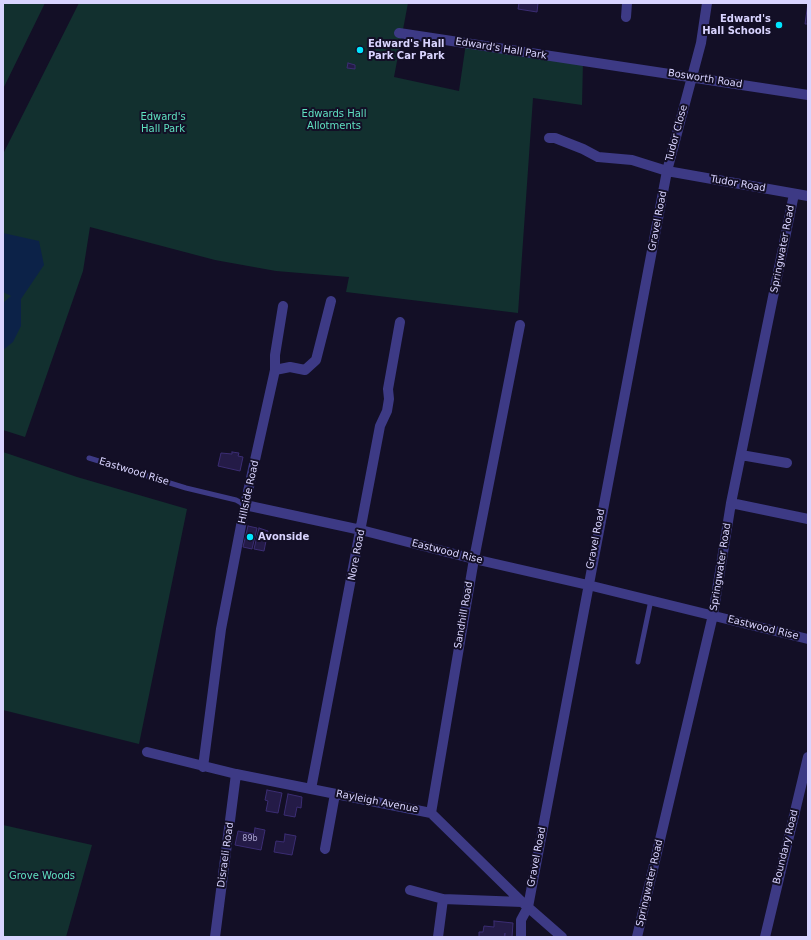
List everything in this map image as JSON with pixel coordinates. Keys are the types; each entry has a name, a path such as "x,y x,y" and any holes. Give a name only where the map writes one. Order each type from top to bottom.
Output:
{"street":[{"path":"626,17 627,3"},
{"name":"Tudor Close","path":"548,138 562,141 601,158 632,160 667,171 704,30 707,3"},
{"name":"Edward's Hall Park","path":"399,33 602,64"},
{"name":"Bosworth Road","path":"602,64 692,76 808,95"},
{"name":"Tudor Road","path":"667,171 808,196"},
{"name":"Gravel Road","path":"521,937 521,920 588,585 667,171"},
{"name":"Springwater Road","path":"637,937 713,615 731,503 794,194"},
{"path":"275,371 290,367 305,370 316,360 331,301"},
{"name":"Hillside Road","path":"203,767 221,629 245,505 275,371 275,355 284,306"},
{"name":"Nore Road","path":"311,789 380,426 387,411 389,399 388,388 400,322"},
{"name":"Sandhill Road","path":"431,813 474,559 520,325"},
{"path":"741,455 787,464"},
{"path":"731,503 808,519"},
{"name":"Eastwood Rise","path":"245,505 361,530 474,559 651,600 808,639"},
{"name":"Rayleigh Avenue","path":"147,752 203,767 431,813 525,905 562,937"},
{"name":"Boundary Road","path":"765,937 808,757"},
{"name":"Disraeli Road","path":"215,937 236,774"},
{"path":"325,849 335,794"},
{"path":"410,890 443,899 525,905"},
{"path":"438,937 443,899"}],"lane":[{"name":"Eastwood Rise","path":"89,458 186,488 236,500 245,505"},
{"path":"638,662 651,600"}],"green space":[{"path":"3,3 45,3 3,89"},
{"name":"Edwards Hall Allotments","path":"79,3 408,3 394,77 459,91 466,43 583,61 582,105 533,98 518,313 346,292 349,277 276,271 215,260 90,227 83,271 25,437 3,430 3,154"},
{"path":"3,452 77,477 187,509 139,744 3,710"},
{"name":"Grove Woods","path":"3,825 92,845 66,937 3,937"}],"water":[{"path":"3,233 39,241 44,265 21,299 21,326 13,342 3,350 3,303 11,296 3,292"}],"building":[{"path":"519,3 538,3 537,12 518,9"},
{"path":"808,3 808,24 805,24"},
{"path":"348,63 355,65 355,69 347,68"},
{"path":"232,452 239,453 238,456 243,457 240,471 218,466 221,453 232,454"},
{"name":"Avonside","path":"248,526 257,528 252,549 243,547"},
{"path":"259,528 268,531 264,551 254,549"},
{"path":"267,790 282,793 278,813 266,811 268,801 265,800"},
{"path":"288,794 302,797 301,808 297,807 295,817 284,815"},
{"path":"255,828 265,830 261,850 235,845 238,831 254,834"},
{"path":"285,834 296,836 292,855 274,852 276,841 284,842"},
{"path":"494,921 513,923 512,937 505,937 505,933 504,937 479,937 479,932 483,932 484,926 494,927"}],"place":[{"name":"Edward's Hall Schools","path":"779,25"},
{"name":"Edward's Hall Park Car Park","path":"360,50"},
{"name":"Avonside","path":"250,537"}]}
